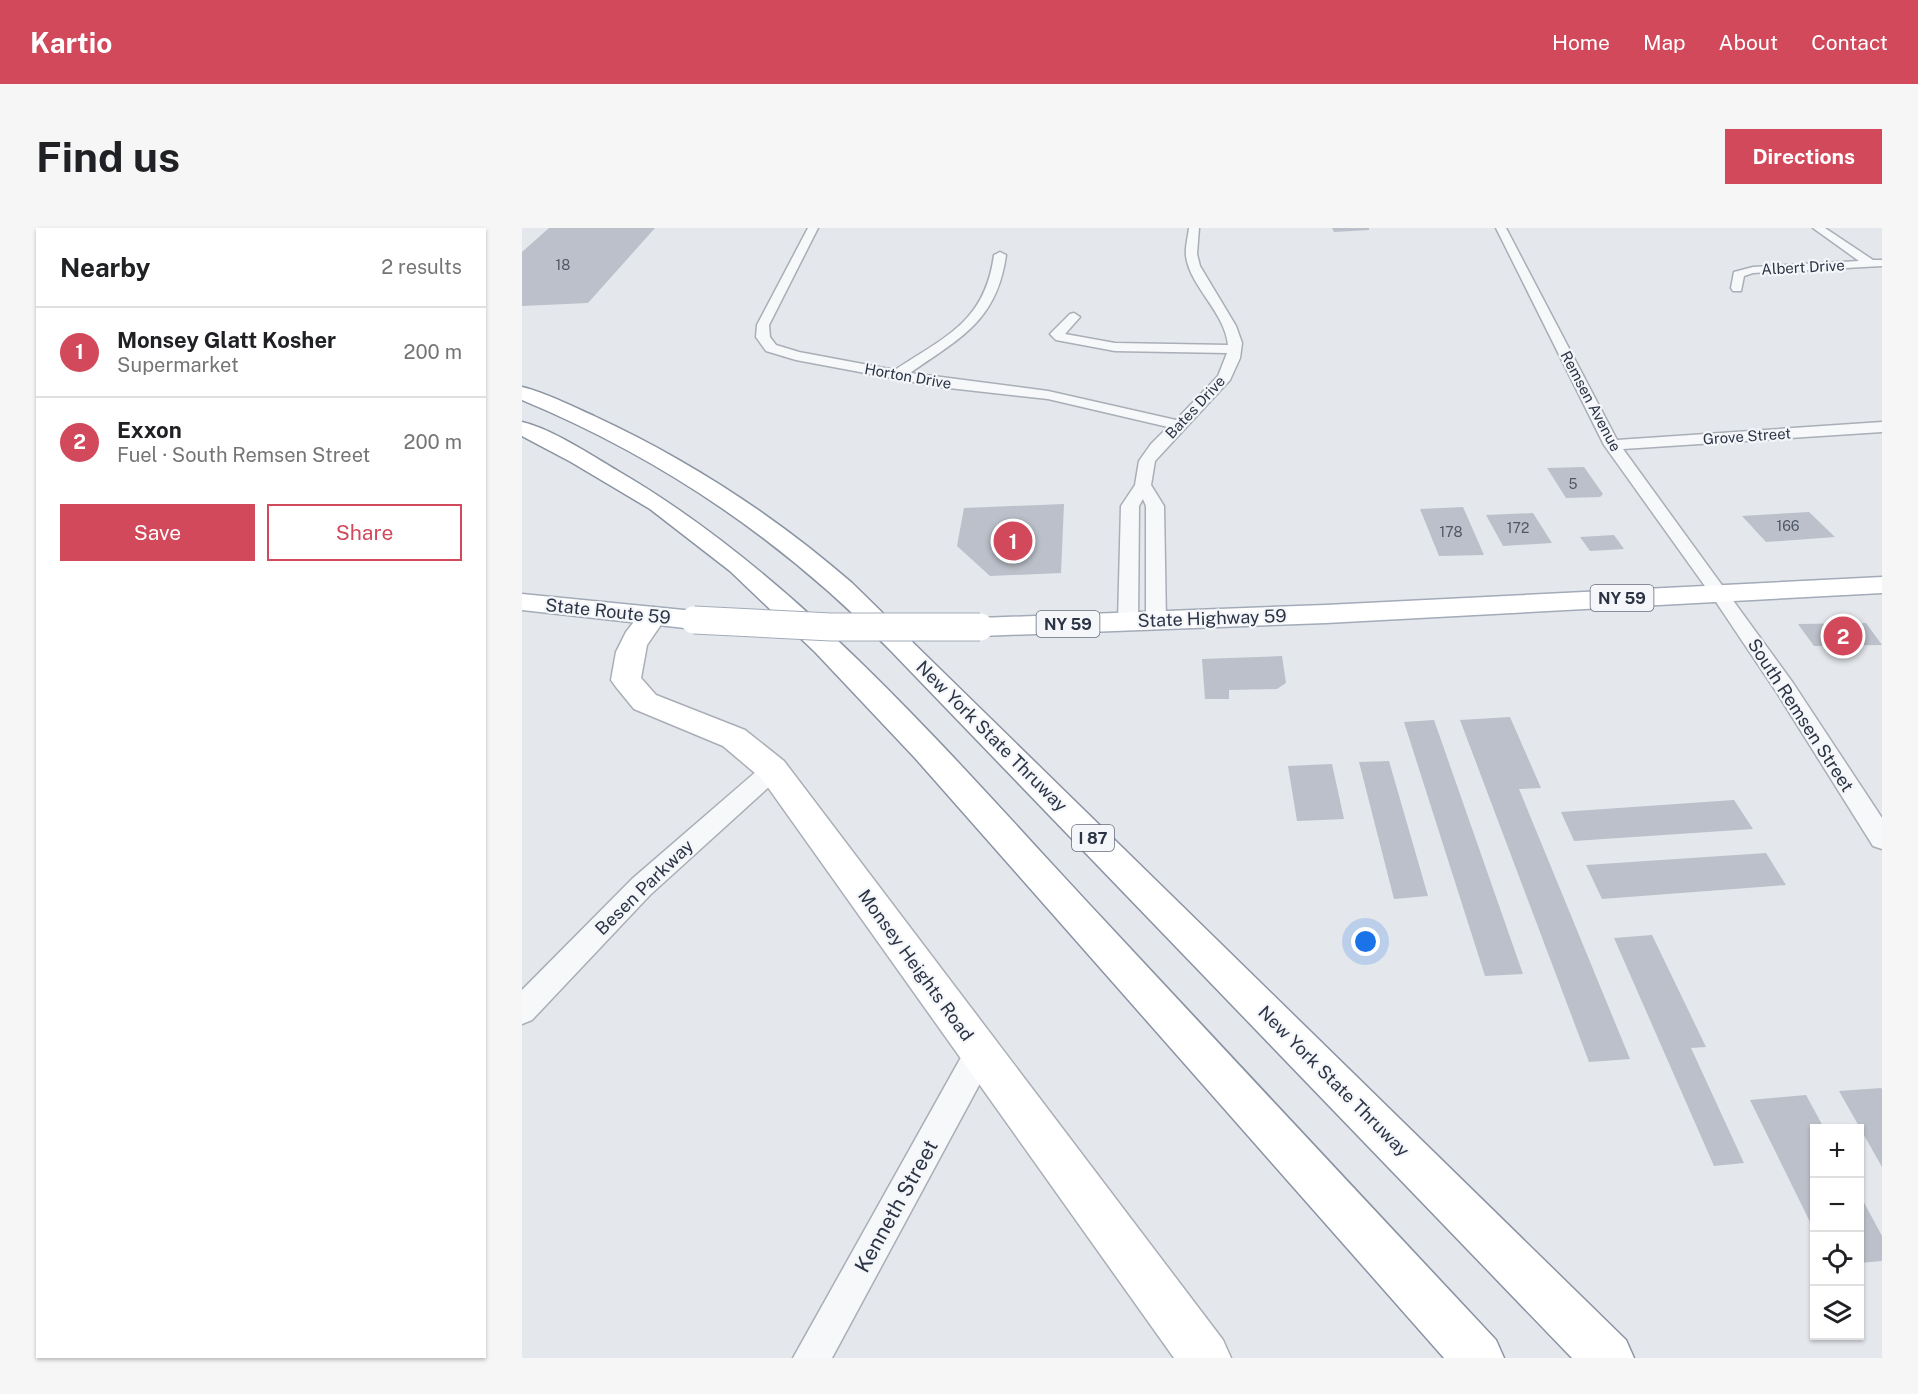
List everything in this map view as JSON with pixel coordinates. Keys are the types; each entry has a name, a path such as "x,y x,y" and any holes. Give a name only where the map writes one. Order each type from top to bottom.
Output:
{"main road":[{"name":"New York State Thruway","path":"522,393 622,438 704,484 771,531 832,579 923,666 1608,1358"},
{"path":"522,428 579,457 658,504 739,566 825,645 926,750 1478,1358"},
{"name":"NY 59","path":"1719,592 1882,585"},
{"name":"State Highway 59","path":"980,627 1156,621 1719,592"},
{"name":"State Route 59","path":"522,602 694,620 831,627 980,627"},
{"name":"Monsey Heights Road","path":"653,616 638,636 627,657 626,680 645,702 734,738 772,770 1205,1358"}],"street":[{"name":"Horton Drive","path":"813,228 763,325 763,337 771,348 796,357 940,383 1048,395 1178,425"},
{"path":"1074,317 1057,334 1061,337 1115,347 1234,349 1235,343 1230,326 1194,266 1191,254 1194,228"},
{"name":"Remsen Avenue","path":"1501,228 1612,445 1719,592"},
{"path":"1818,228 1876,264"},
{"path":"898,375 963,327 982,310 997,277 1000,255"},
{"name":"Albert Drive","path":"1737,288 1738,274 1753,270 1876,264"},
{"name":"Bates Drive","path":"1128,622 1130,506 1143,485 1147,461 1157,447 1225,377 1234,349"},
{"name":"Grove Street","path":"1612,445 1882,427"},
{"path":"1143,485 1155,506 1156,621"},
{"name":"South Remsen Street","path":"1719,592 1785,688 1882,839"},
{"name":"Besen Parkway","path":"522,1010 641,886 772,770"},
{"name":"Kenneth Street","path":"812,1358 980,1053"}],"building":[{"path":"549,228 655,228 588,303 522,306 522,252"},
{"path":"1332,228 1369,228 1369,230 1334,232"},
{"path":"1584,467 1603,494 1600,497 1566,498 1547,468"},
{"path":"1064,504 1061,573 990,576 957,546 964,508"},
{"path":"1463,507 1484,555 1439,556 1420,509"},
{"path":"1809,512 1835,537 1766,542 1742,516"},
{"path":"1533,513 1552,543 1503,546 1486,515"},
{"path":"1614,535 1624,549 1590,551 1580,537"},
{"path":"1866,623 1882,645 1814,646 1798,624"},
{"path":"1282,656 1286,683 1277,689 1229,690 1229,699 1205,699 1202,659"},
{"path":"1510,717 1541,788 1519,789 1630,1059 1589,1062 1460,720"},
{"path":"1434,720 1523,974 1485,976 1404,722"},
{"path":"1389,761 1428,896 1394,899 1359,762"},
{"path":"1332,764 1344,819 1297,821 1288,766"},
{"path":"1734,800 1753,829 1574,841 1561,812"},
{"path":"1766,853 1786,885 1602,899 1586,865"},
{"path":"1652,935 1706,1047 1691,1048 1744,1163 1714,1166 1614,938"},
{"path":"1882,1089 1882,1167 1864,1135 1864,1124 1858,1124 1839,1091"},
{"path":"1806,1095 1822,1124 1810,1124 1810,1222 1750,1100"},
{"path":"1864,1202 1882,1236 1882,1261 1864,1263"}],"place":[{"name":"Monsey Glatt Kosher","path":"1013,541"},
{"name":"Exxon","path":"1843,636"}]}
